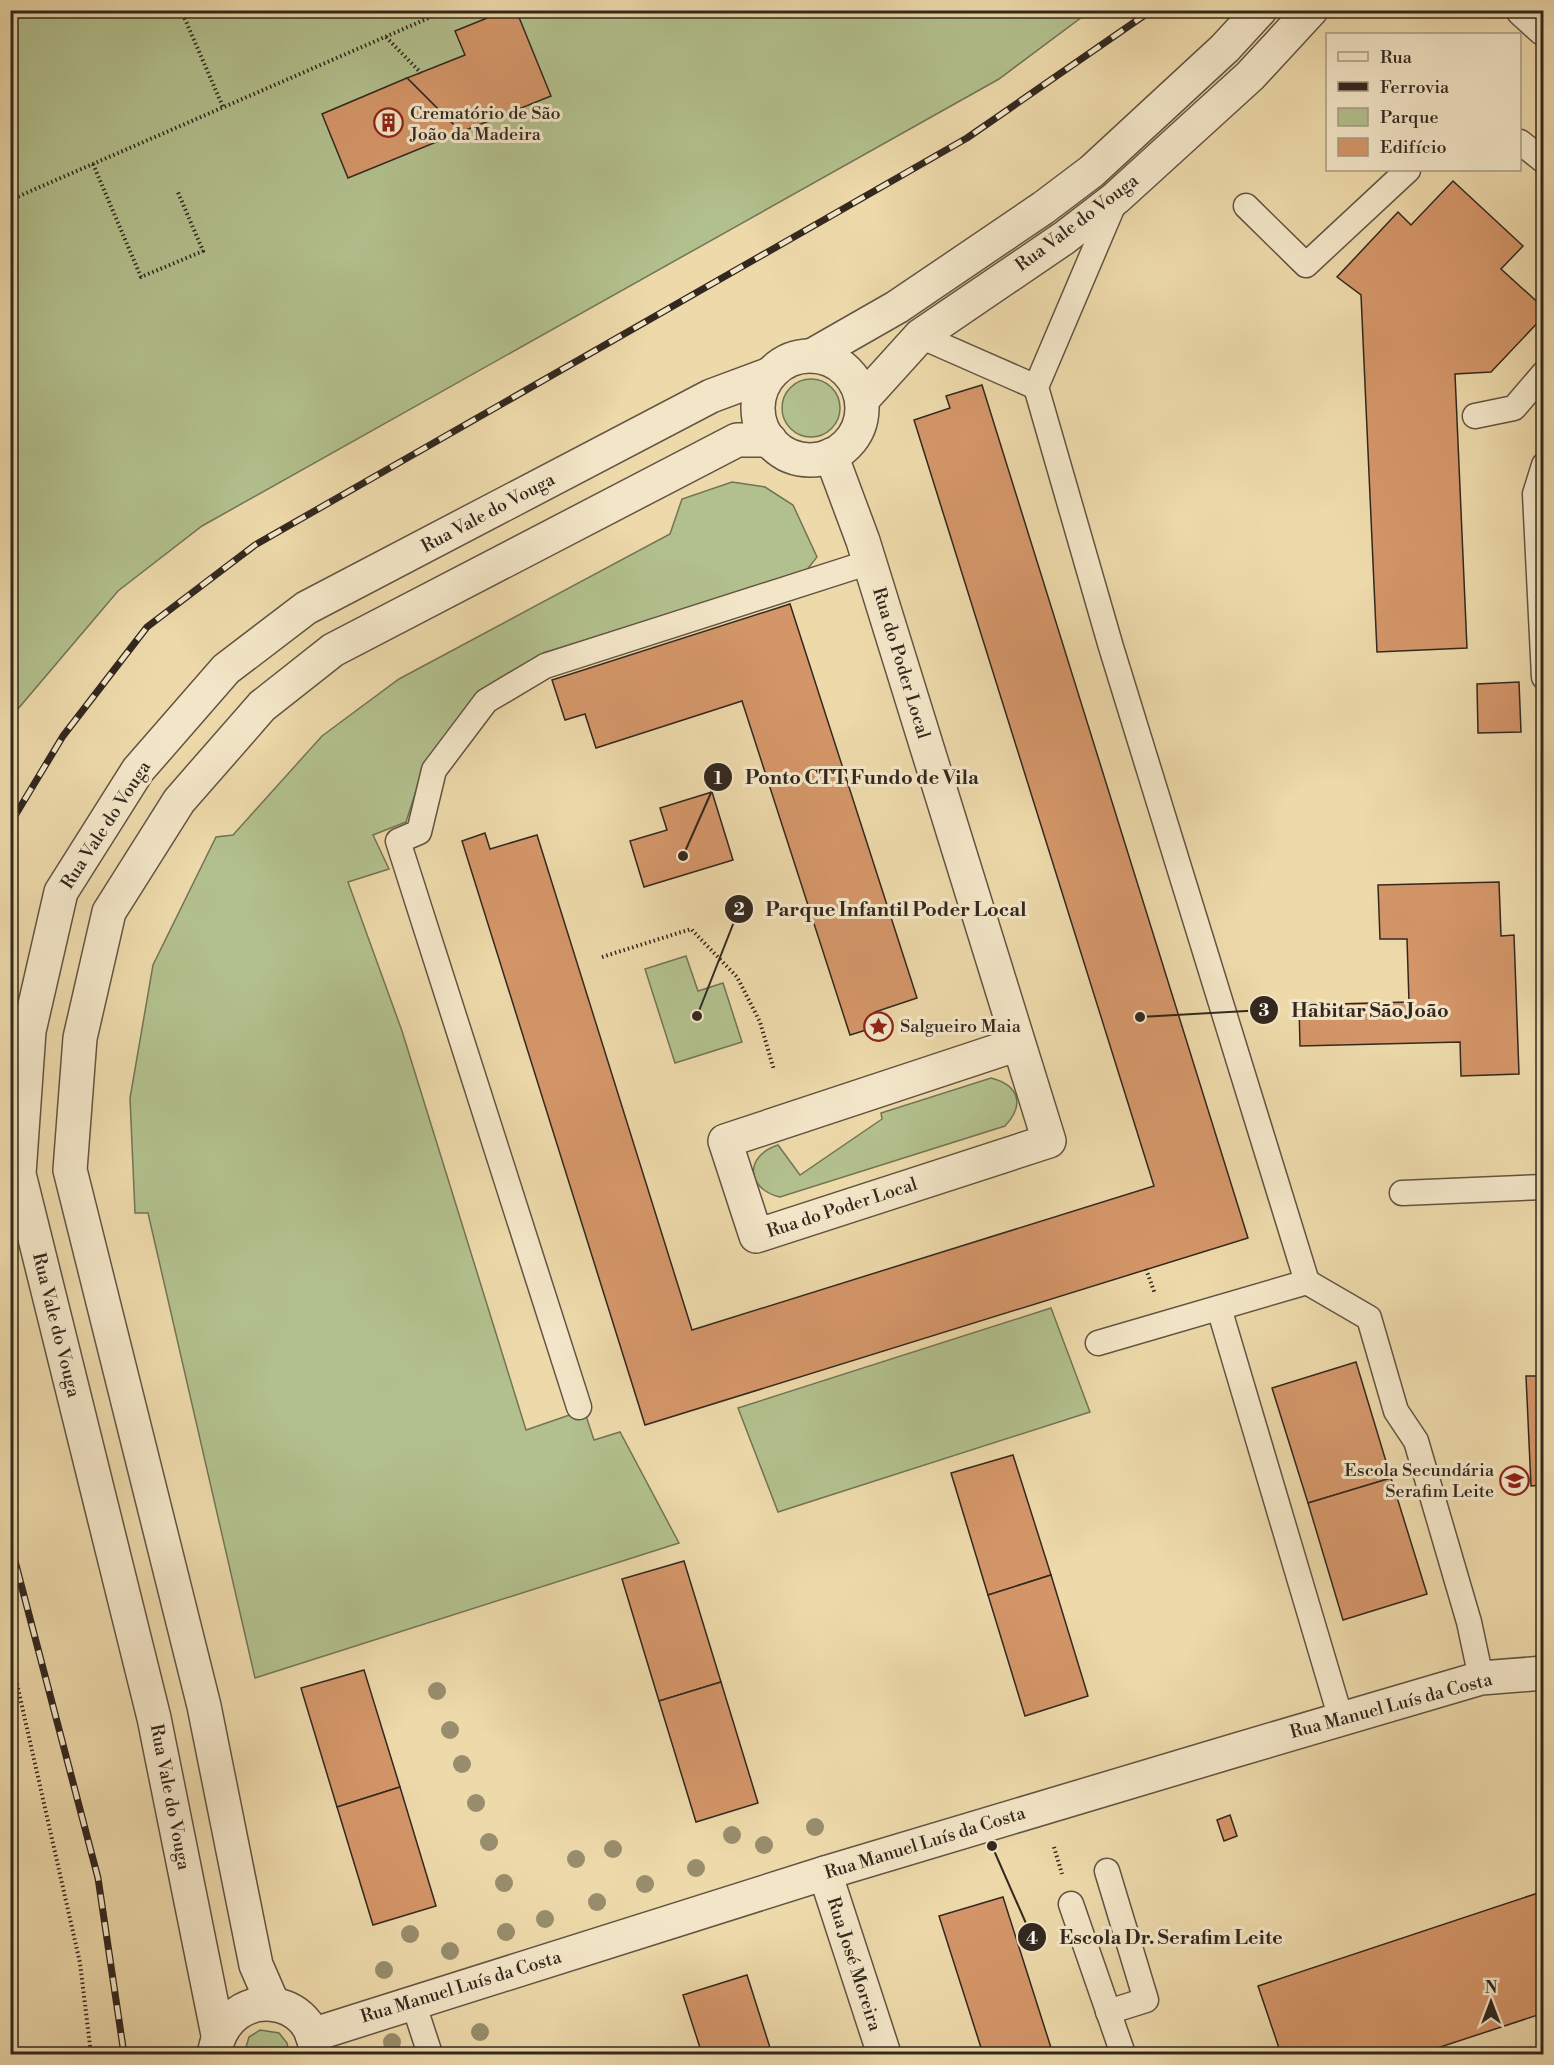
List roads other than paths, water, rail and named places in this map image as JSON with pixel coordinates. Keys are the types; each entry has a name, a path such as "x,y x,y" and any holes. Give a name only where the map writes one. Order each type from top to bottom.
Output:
{"street":[{"name":"Rua Vale do Vouga","path":"216,2045 154,1718 19,1174 29,1031 61,892 138,770 226,669 306,608 711,396 770,374 782,363 797,357 813,356 897,307 1075,184 1225,48 1260,10"},
{"name":"Rua Vale do Vouga","path":"862,400 920,336 1064,238 1116,198 1250,75 1311,10"},
{"path":"1523,10 1544,29"},
{"path":"770,374 762,387 758,402 758,416 770,440 779,450 805,460 831,455 852,439 862,414 862,400 852,376 842,366 828,359 813,356"},
{"path":"314,2045 303,2020 290,2010 273,2004 256,1965 204,1706 70,1170 80,1038 109,912 179,801 262,706 333,650 737,440 770,440"},
{"name":"Rua do Poder Local","path":"831,455 870,562 1049,1140 756,1236 725,1140 1018,1044"},
{"name":"Rua Manuel Luís da Costa","path":"314,2045 413,2002 825,1873 1481,1678 1544,1673"},
{"name":"Rua José Moreira","path":"825,1873 884,2055"},
{"name":"Rua Vale do Vouga","path":"216,2045 227,2021 240,2010 256,2004 273,2004"}],"lane":[{"path":"1521,143 1544,161"},
{"path":"1246,206 1306,265 1407,171"},
{"path":"1116,198 1036,387 1111,647 1307,1282 1369,1318 1396,1411 1416,1441 1469,1622 1481,1678"},
{"path":"920,336 1036,387"},
{"path":"1475,416 1514,408 1544,373"},
{"path":"1544,465 1535,494 1544,676"},
{"path":"579,1407 398,841 419,832 435,770 486,701 506,689 545,666 870,562"},
{"path":"1402,1193 1544,1187"},
{"path":"1098,1343 1307,1282"},
{"path":"1219,1308 1341,1719"},
{"path":"1107,1871 1146,2000 1108,2012"},
{"path":"1071,1904 1123,2055"},
{"path":"413,2002 430,2055"}],"railway":[{"path":"10,824 63,736 147,627 255,545 967,138 1152,10"},
{"path":"10,1542 98,1878 124,2054"}],"place":[{"name":"Crematório de São João da Madeira","path":"389,123"},
{"name":"Ponto CTT Fundo de Vila","path":"683,856"},
{"name":"Parque Infantil Poder Local","path":"697,1016"},
{"name":"Habitar São João","path":"1140,1017"},
{"name":"Salgueiro Maia","path":"879,1026"},
{"name":"Escola Secundária Serafim Leite","path":"1515,1480"},
{"name":"Escola Dr. Serafim Leite","path":"992,1846"}]}
